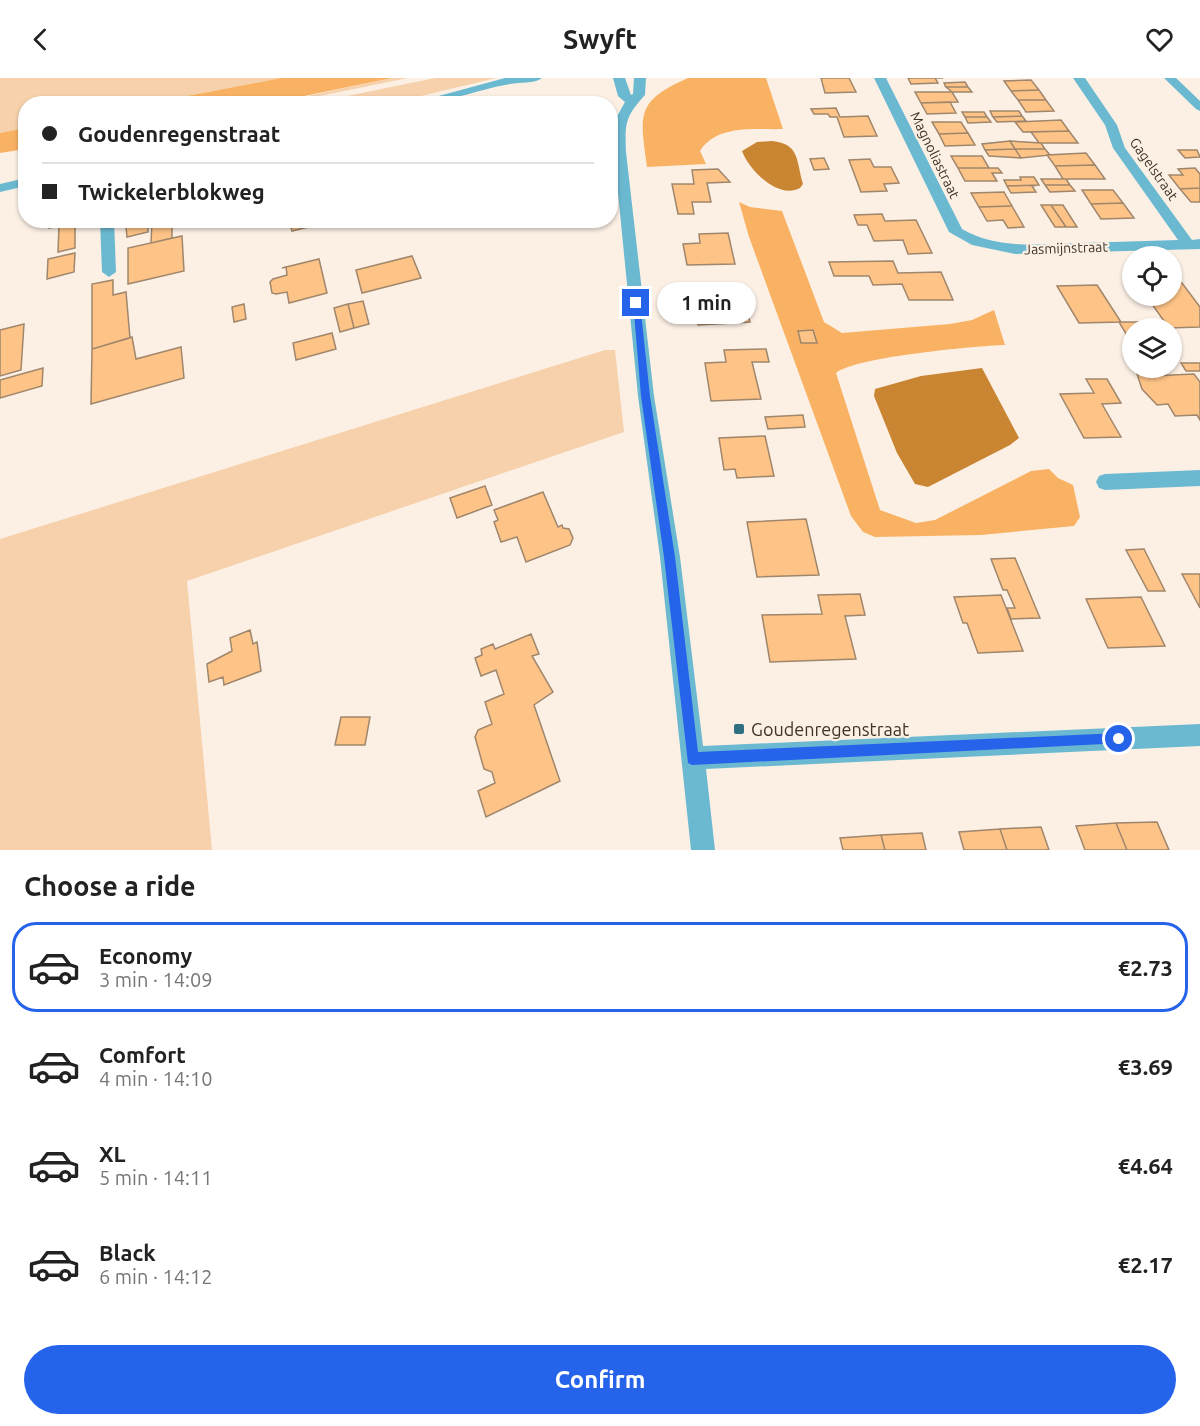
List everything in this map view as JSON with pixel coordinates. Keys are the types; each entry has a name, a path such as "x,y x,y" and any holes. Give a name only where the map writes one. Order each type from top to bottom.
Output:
{"street":[{"path":"446,96 513,79 536,78"},
{"path":"619,78 624,96 630,100"},
{"path":"640,78 639,95 630,100 620,121 620,152 646,396 670,557 704,850"},
{"name":"Magnoliastraat","path":"880,78 956,232 969,240"},
{"name":"Gagelstraat","path":"1079,78 1111,125 1119,148 1195,244"},
{"path":"1170,78 1200,107"},
{"path":"0,177 18,175"},
{"path":"0,188 18,184"},
{"path":"107,228 109,272"},
{"name":"Jasmijnstraat","path":"969,240 987,246 1015,249 1195,244"},
{"path":"1105,482 1200,478"},
{"path":"692,758 1200,735"}],"shaded area":[{"path":"0,78 281,78 187,96 18,96 18,129 0,133"},
{"path":"281,78 392,78 304,96 187,96"},
{"path":"392,78 408,78 319,96 308,96"},
{"path":"435,78 496,78 421,96 347,96"},
{"path":"688,78 766,78 783,129 737,130 716,136 700,151 706,164 647,167 643,134 645,112 658,94"},
{"path":"18,129 18,150 0,153 0,133"},
{"path":"772,141 788,146 795,155 803,184 800,188 791,191 774,187 758,174 742,151 757,142"},
{"path":"739,202 750,207 782,211 824,322 842,333 950,324 972,320 994,310 1005,345 890,357 847,367 836,373 880,510 916,523 935,520 1031,471 1049,469 1058,478 1073,485 1080,517 1074,526 981,535 875,537 863,532 851,516 749,237"},
{"path":"605,350 615,350 624,432 187,581 212,850 0,850 0,539"},
{"path":"982,368 1019,438 1010,445 928,487 915,484 897,453 874,396 875,389 921,376"}],"building":[{"path":"821,78 849,78 856,92 825,93"},
{"path":"908,78 935,78 938,83 911,84"},
{"path":"1031,80 1039,90 1011,91 1004,81"},
{"path":"965,82 968,87 946,87 944,83"},
{"path":"946,87 968,87 972,92 952,92"},
{"path":"1039,90 1046,100 1018,100 1011,91"},
{"path":"915,92 952,92 958,102 921,103"},
{"path":"1018,100 1046,100 1054,111 1026,112"},
{"path":"950,102 956,113 927,114 921,103"},
{"path":"836,108 840,117 868,116 877,136 844,137 837,117 830,117 828,114 814,114 811,109"},
{"path":"990,111 1019,111 1022,116 993,117"},
{"path":"962,112 984,112 987,117 965,117"},
{"path":"1022,116 1026,121 997,122 993,117"},
{"path":"965,117 987,117 991,122 968,123"},
{"path":"1061,120 1069,131 1023,132 1015,122"},
{"path":"932,122 961,122 968,133 939,134"},
{"path":"1069,131 1078,143 1039,143 1031,132"},
{"path":"968,133 975,145 945,146 939,134"},
{"path":"1010,141 1015,149 985,150 982,144"},
{"path":"1010,141 1041,143 1045,149 1015,149"},
{"path":"1015,149 1021,158 989,156 985,150"},
{"path":"1015,149 1045,149 1050,155 1021,158"},
{"path":"1178,150 1197,150 1200,157 1185,158"},
{"path":"1086,153 1095,165 1055,166 1047,155"},
{"path":"951,156 982,156 989,168 958,168"},
{"path":"824,158 829,169 814,170 810,159"},
{"path":"870,159 874,167 891,167 899,183 884,184 887,191 861,192 849,160"},
{"path":"1095,165 1105,179 1063,179 1055,166"},
{"path":"958,168 998,168 1002,173 992,173 997,181 965,181"},
{"path":"1195,168 1200,174 1200,188 1180,189 1169,175 1183,175 1178,169"},
{"path":"718,169 730,182 707,183 711,202 692,202 694,214 678,214 672,184 694,184 692,170"},
{"path":"1020,177 1034,177 1039,185 1007,186 1004,180 1021,180"},
{"path":"1041,179 1066,179 1070,185 1045,185"},
{"path":"1039,185 1032,186 1036,192 1011,193 1007,186"},
{"path":"1045,185 1070,185 1075,191 1050,192"},
{"path":"1200,188 1200,202 1191,202 1180,189"},
{"path":"1082,190 1113,190 1123,203 1091,204"},
{"path":"1004,192 1012,206 979,207 971,193"},
{"path":"1123,203 1134,218 1101,219 1091,204"},
{"path":"1041,205 1051,205 1066,227 1055,227"},
{"path":"1051,205 1063,205 1077,227 1066,227"},
{"path":"1012,206 1024,227 1008,228 1003,220 987,221 979,207"},
{"path":"882,214 885,221 916,220 932,253 908,254 903,240 874,241 867,225 858,225 854,215"},
{"path":"59,228 75,228 75,248 58,252"},
{"path":"126,228 148,228 148,232 127,237"},
{"path":"152,228 172,228 172,238 151,243"},
{"path":"728,233 735,264 687,265 683,244 700,243 699,234"},
{"path":"182,236 184,271 128,284 128,248"},
{"path":"75,253 74,272 47,279 48,259"},
{"path":"412,256 421,278 362,293 356,270"},
{"path":"319,259 327,293 289,303 287,292 272,293 270,282 287,275 286,267"},
{"path":"893,261 898,273 941,272 953,300 909,300 902,284 873,285 869,276 834,276 829,262"},
{"path":"113,280 113,295 126,292 130,338 92,349 92,284"},
{"path":"1182,283 1200,307 1200,327 1182,328 1182,318 1162,318 1153,306 1182,306"},
{"path":"1097,285 1121,322 1079,323 1057,286"},
{"path":"741,287 750,322 698,325 693,301 712,300 710,288"},
{"path":"363,301 369,324 354,328 348,304"},
{"path":"244,304 246,319 234,322 232,307"},
{"path":"348,304 354,328 340,332 334,308"},
{"path":"24,324 21,370 0,376 0,330"},
{"path":"813,330 817,343 801,343 798,331"},
{"path":"332,333 336,349 296,360 293,343"},
{"path":"132,337 136,359 181,347 184,378 91,404 92,349"},
{"path":"766,349 769,362 752,362 761,399 711,401 705,363 726,362 724,350"},
{"path":"1182,363 1200,363 1200,371 1186,371"},
{"path":"43,368 42,386 0,398 0,380"},
{"path":"1194,374 1200,382 1200,420 1197,415 1175,416 1168,404 1157,405 1142,389 1138,378 1182,378 1182,375"},
{"path":"1086,379 1107,379 1121,403 1102,404 1121,437 1084,438 1060,394 1094,393"},
{"path":"803,415 805,427 768,429 765,417"},
{"path":"765,436 774,476 737,478 735,469 724,470 719,438"},
{"path":"485,486 492,505 457,518 450,498"},
{"path":"543,492 558,527 562,525 563,528 569,529 573,538 570,545 526,562 517,537 501,542 494,522 498,520 494,510"},
{"path":"806,519 819,575 757,577 747,522"},
{"path":"1144,549 1165,591 1148,591 1126,550"},
{"path":"1015,558 1040,618 1011,619 1007,608 1015,608 1007,590 1003,590 991,559"},
{"path":"1182,574 1200,574 1200,608"},
{"path":"860,594 865,615 845,616 856,659 770,662 762,615 822,614 818,595"},
{"path":"1001,595 1023,651 978,653 967,623 963,623 954,597"},
{"path":"1141,597 1165,646 1108,648 1086,599"},
{"path":"250,630 253,644 257,642 261,671 224,685 223,677 209,682 207,664 232,651 230,638"},
{"path":"531,634 539,654 532,656 553,692 534,705 560,781 486,817 478,791 495,783 492,772 484,769 475,737 478,730 492,724 485,702 504,694 496,670 481,676 475,658 482,655 481,649 493,644 495,649"},
{"path":"341,717 370,717 365,745 335,745"},
{"path":"1157,822 1169,850 1127,850 1116,823"},
{"path":"1116,823 1127,850 1085,850 1076,826"},
{"path":"1041,827 1049,850 1007,850 1000,829"},
{"path":"1000,829 1007,850 964,850 959,832"},
{"path":"922,833 926,850 885,850 881,835"},
{"path":"881,835 885,850 843,850 840,838"}],"place":[{"name":"Goudenregenstraat","path":"739,729"}],"route":[{"path":"636,303 646,396 670,557 692,758 1119,739"}]}
